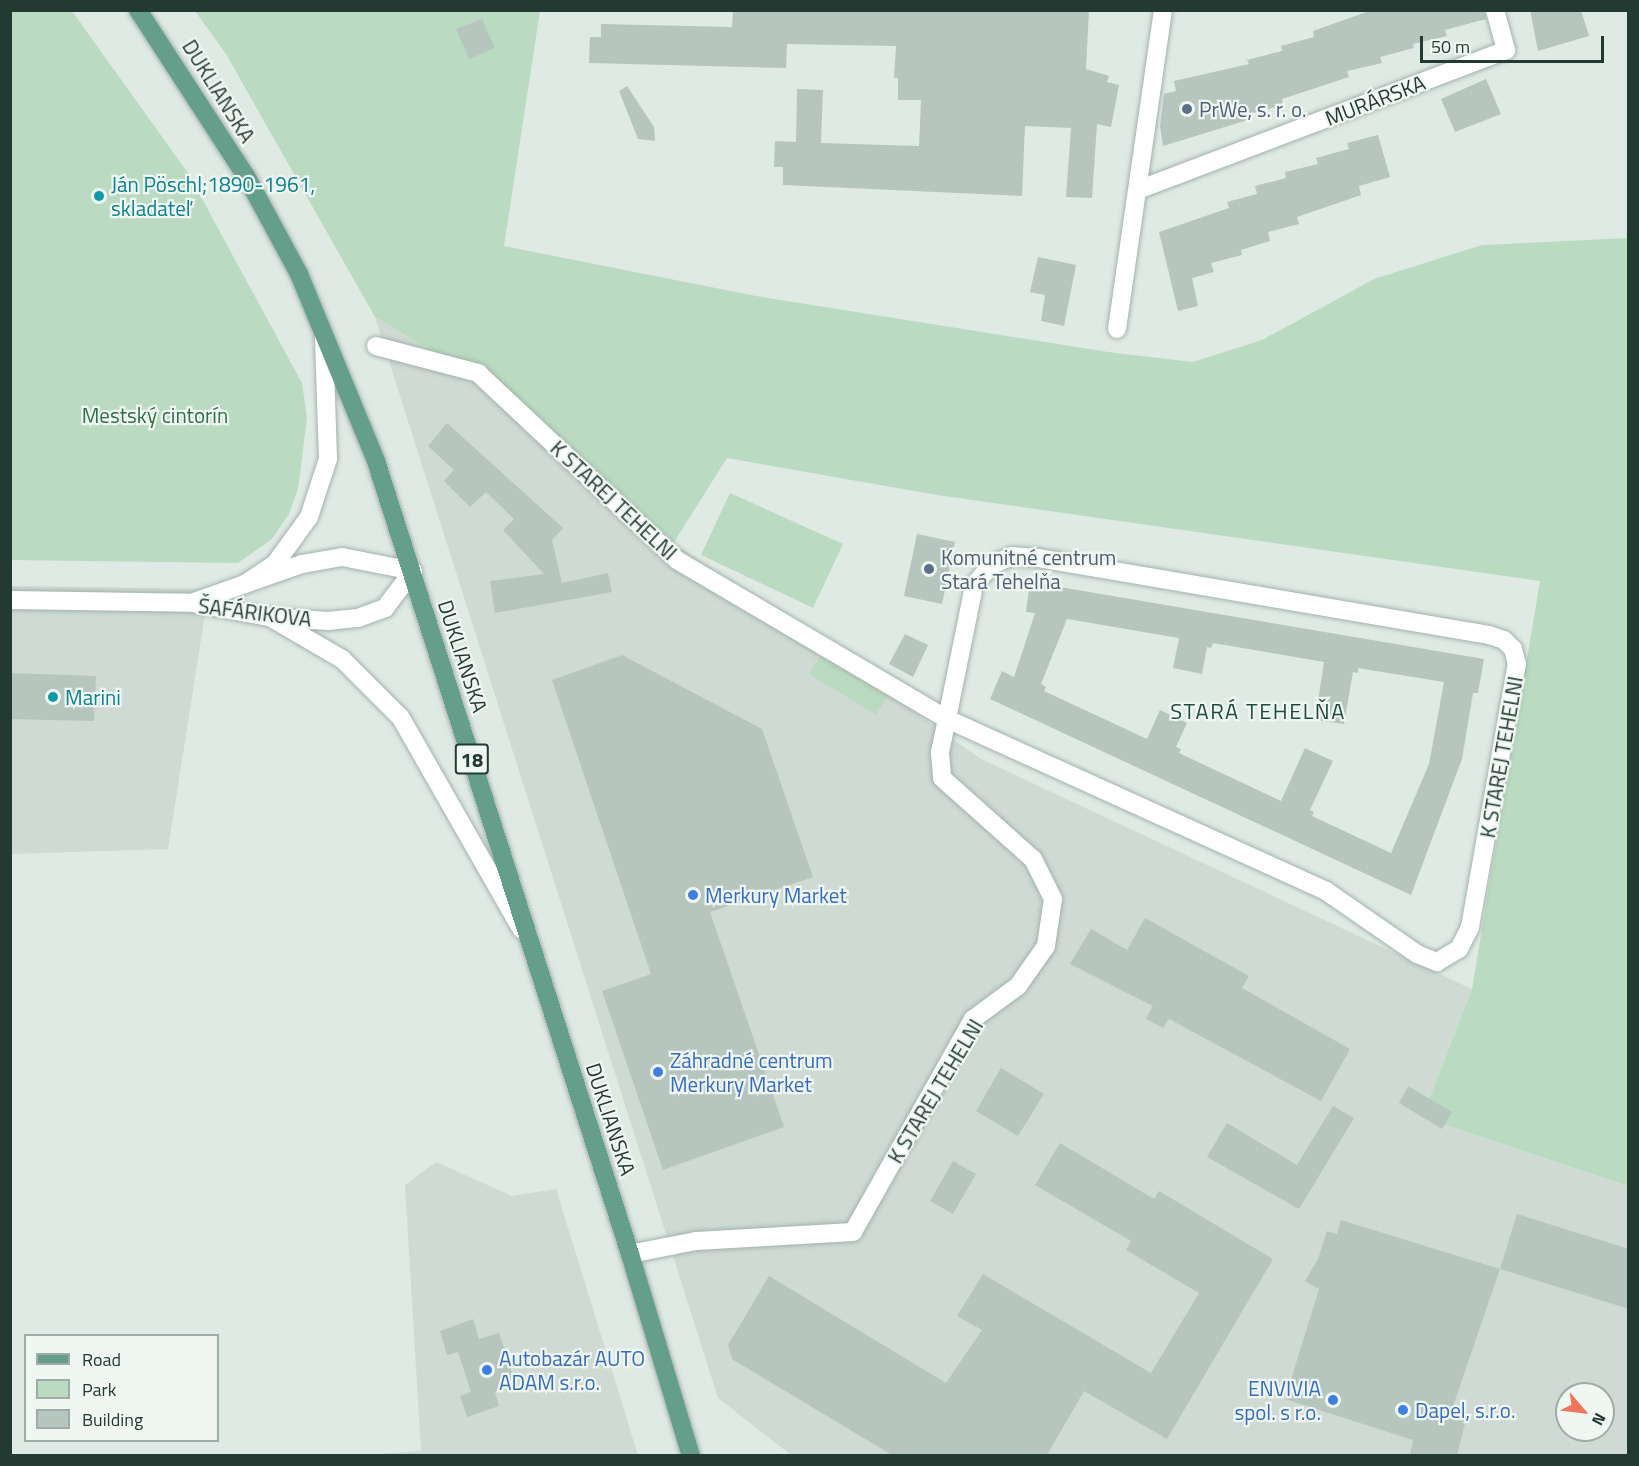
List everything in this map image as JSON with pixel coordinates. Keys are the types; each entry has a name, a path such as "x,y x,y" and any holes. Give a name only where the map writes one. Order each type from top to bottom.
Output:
{"main road":[{"name":"DUKLIANSKA","path":"138,10 246,176 324,326 376,461 630,1254 691,1455"}],"street":[{"path":"1117,329 1163,10"},
{"name":"MURÁRSKA","path":"1138,190 1506,50 1495,10"},
{"path":"192,603 245,584 275,564 309,517 328,459 324,326"},
{"name":"K STAREJ TEHELNI","path":"376,346 478,373 677,560 946,719 1326,891 1417,954 1437,962 1459,949 1470,927 1517,664 1513,649 1504,640 1489,635 1012,556 990,566 974,586 946,719 940,753 942,778 1033,859 1053,899 1046,946 1018,986 973,1019 853,1232 696,1240 630,1254"},
{"name":"ŠAFÁRIKOVA","path":"10,600 192,603 269,617 358,618 385,609 413,571 342,557 302,564 245,584"},
{"path":"269,617 342,659 400,718 532,948"}],"shaded area":[{"path":"375,317 527,406 639,518 981,759 1472,989 1422,1117 1628,1186 1628,1455 791,1455 718,1398"},
{"path":"10,586 209,589 168,849 11,854"},
{"path":"436,1162 512,1196 556,1189 638,1455 352,1456 421,1451 405,1185"}],"green space":[{"name":"Mestský cintorín","path":"11,10 72,11 188,173 302,383 307,418 298,489 289,514 272,539 238,563 11,560"},
{"path":"195,11 540,11 504,246 756,296 1108,352 1193,362 1262,340 1374,279 1482,245 1628,238 1628,1186 1422,1117 1472,989 1540,581 937,495 727,458 674,542 639,518 526,406 375,317 226,54"},
{"path":"730,493 843,544 813,608 701,555"},
{"path":"823,651 890,692 876,715 809,674"}],"building":[{"path":"733,10 1089,10 1086,69 1109,76 1107,82 1119,85 1111,127 1097,124 1092,198 1066,197 1071,128 1025,126 1022,196 783,185 783,167 774,167 775,141 796,142 797,89 823,90 821,143 919,146 921,100 898,100 898,78 894,78 896,46 787,44 786,68 589,63 590,37 601,37 601,24 732,27"},
{"path":"1372,10 1484,10 1486,19 1445,30 1447,36 1413,44 1414,48 1380,57 1382,63 1347,71 1349,77 1282,99 1283,105 1250,114 1251,119 1163,146 1160,126 1164,94 1176,91 1174,81 1249,64 1247,60 1282,51 1281,46 1314,37 1313,31"},
{"path":"1530,10 1581,10 1589,36 1538,51"},
{"path":"482,19 495,48 469,59 456,29"},
{"path":"1486,79 1501,114 1455,132 1441,99"},
{"path":"627,86 654,127 655,141 638,139 619,91"},
{"path":"1378,135 1390,177 1359,186 1361,195 1297,217 1299,224 1268,232 1270,241 1241,250 1242,255 1211,263 1214,272 1192,278 1198,306 1178,311 1159,232 1229,208 1227,202 1257,194 1255,186 1286,178 1285,172 1318,164 1316,158 1349,149 1347,143"},
{"path":"1038,257 1076,265 1064,326 1041,321 1045,295 1030,292"},
{"path":"447,423 563,528 552,540 562,583 608,573 612,592 495,613 490,581 544,574 503,530 514,519 486,492 470,507 444,481 454,470 428,446"},
{"name":"Komunitné centrum Stará Tehelňa","path":"917,534 955,542 942,604 904,596"},
{"path":"1030,582 1484,659 1478,693 1473,693 1462,759 1411,895 990,699 1002,671 1014,677 1035,613 1026,612","holes":["1067,619 1179,638 1173,668 1202,674 1207,647 1211,648 1213,643 1324,662 1315,720 1344,724 1353,672 1358,673 1358,668 1444,682 1429,764 1391,853 1312,816 1314,812 1310,810 1333,761 1305,748 1281,801 1179,753 1181,749 1176,747 1187,723 1160,710 1147,739 1044,691 1046,687 1041,684"]},
{"path":"905,634 928,645 913,677 889,664"},
{"name":"Merkury Market","path":"622,655 762,729 813,877 710,912 784,1127 663,1170 602,991 651,974 552,680"},
{"name":"Marini","path":"10,673 96,676 94,721 10,719"},
{"path":"1145,918 1249,976 1242,988 1350,1049 1321,1101 1169,1019 1163,1028 1146,1019 1153,1006 1070,964 1091,929 1127,950"},
{"path":"1001,1068 1044,1094 1018,1136 976,1111"},
{"path":"1408,1086 1452,1112 1442,1129 1399,1103"},
{"path":"1333,1106 1354,1118 1299,1209 1207,1157 1227,1123 1297,1165"},
{"path":"1060,1143 1154,1199 1159,1191 1273,1259 1167,1439 1084,1391 1047,1455 892,1455 732,1359 728,1345 769,1276 946,1383 982,1330 957,1316 983,1274 1151,1373 1199,1293 1126,1250 1131,1241 1035,1185"},
{"path":"953,1161 976,1174 953,1214 930,1201"},
{"path":"1517,1214 1629,1249 1629,1309 1500,1269"},
{"path":"1341,1220 1500,1269 1450,1415 1466,1420 1457,1455 1410,1455 1413,1440 1285,1399 1319,1289 1305,1281 1318,1259 1327,1231 1337,1234"},
{"name":"Autobazár AUTO ADAM s.r.o.","path":"473,1319 479,1339 499,1333 516,1385 495,1392 499,1406 467,1417 460,1396 471,1392 458,1352 447,1355 440,1331"}],"place":[{"name":"PrWe, s. r. o.","path":"1187,109"},
{"name":"Ján Pöschl;1890-1961, skladateľ","path":"99,196"},
{"name":"Komunitné centrum Stará Tehelňa","path":"929,569"},
{"name":"Marini","path":"53,697"},
{"name":"Merkury Market","path":"693,895"},
{"name":"Záhradné centrum Merkury Market","path":"658,1072"},
{"name":"Autobazár AUTO ADAM s.r.o.","path":"487,1370"},
{"name":"ENVIVIA spol. s r.o.","path":"1333,1400"},
{"name":"Dapel, s.r.o.","path":"1403,1410"}],"district":[{"name":"STARÁ TEHELŇA","path":"1258,712"}]}
